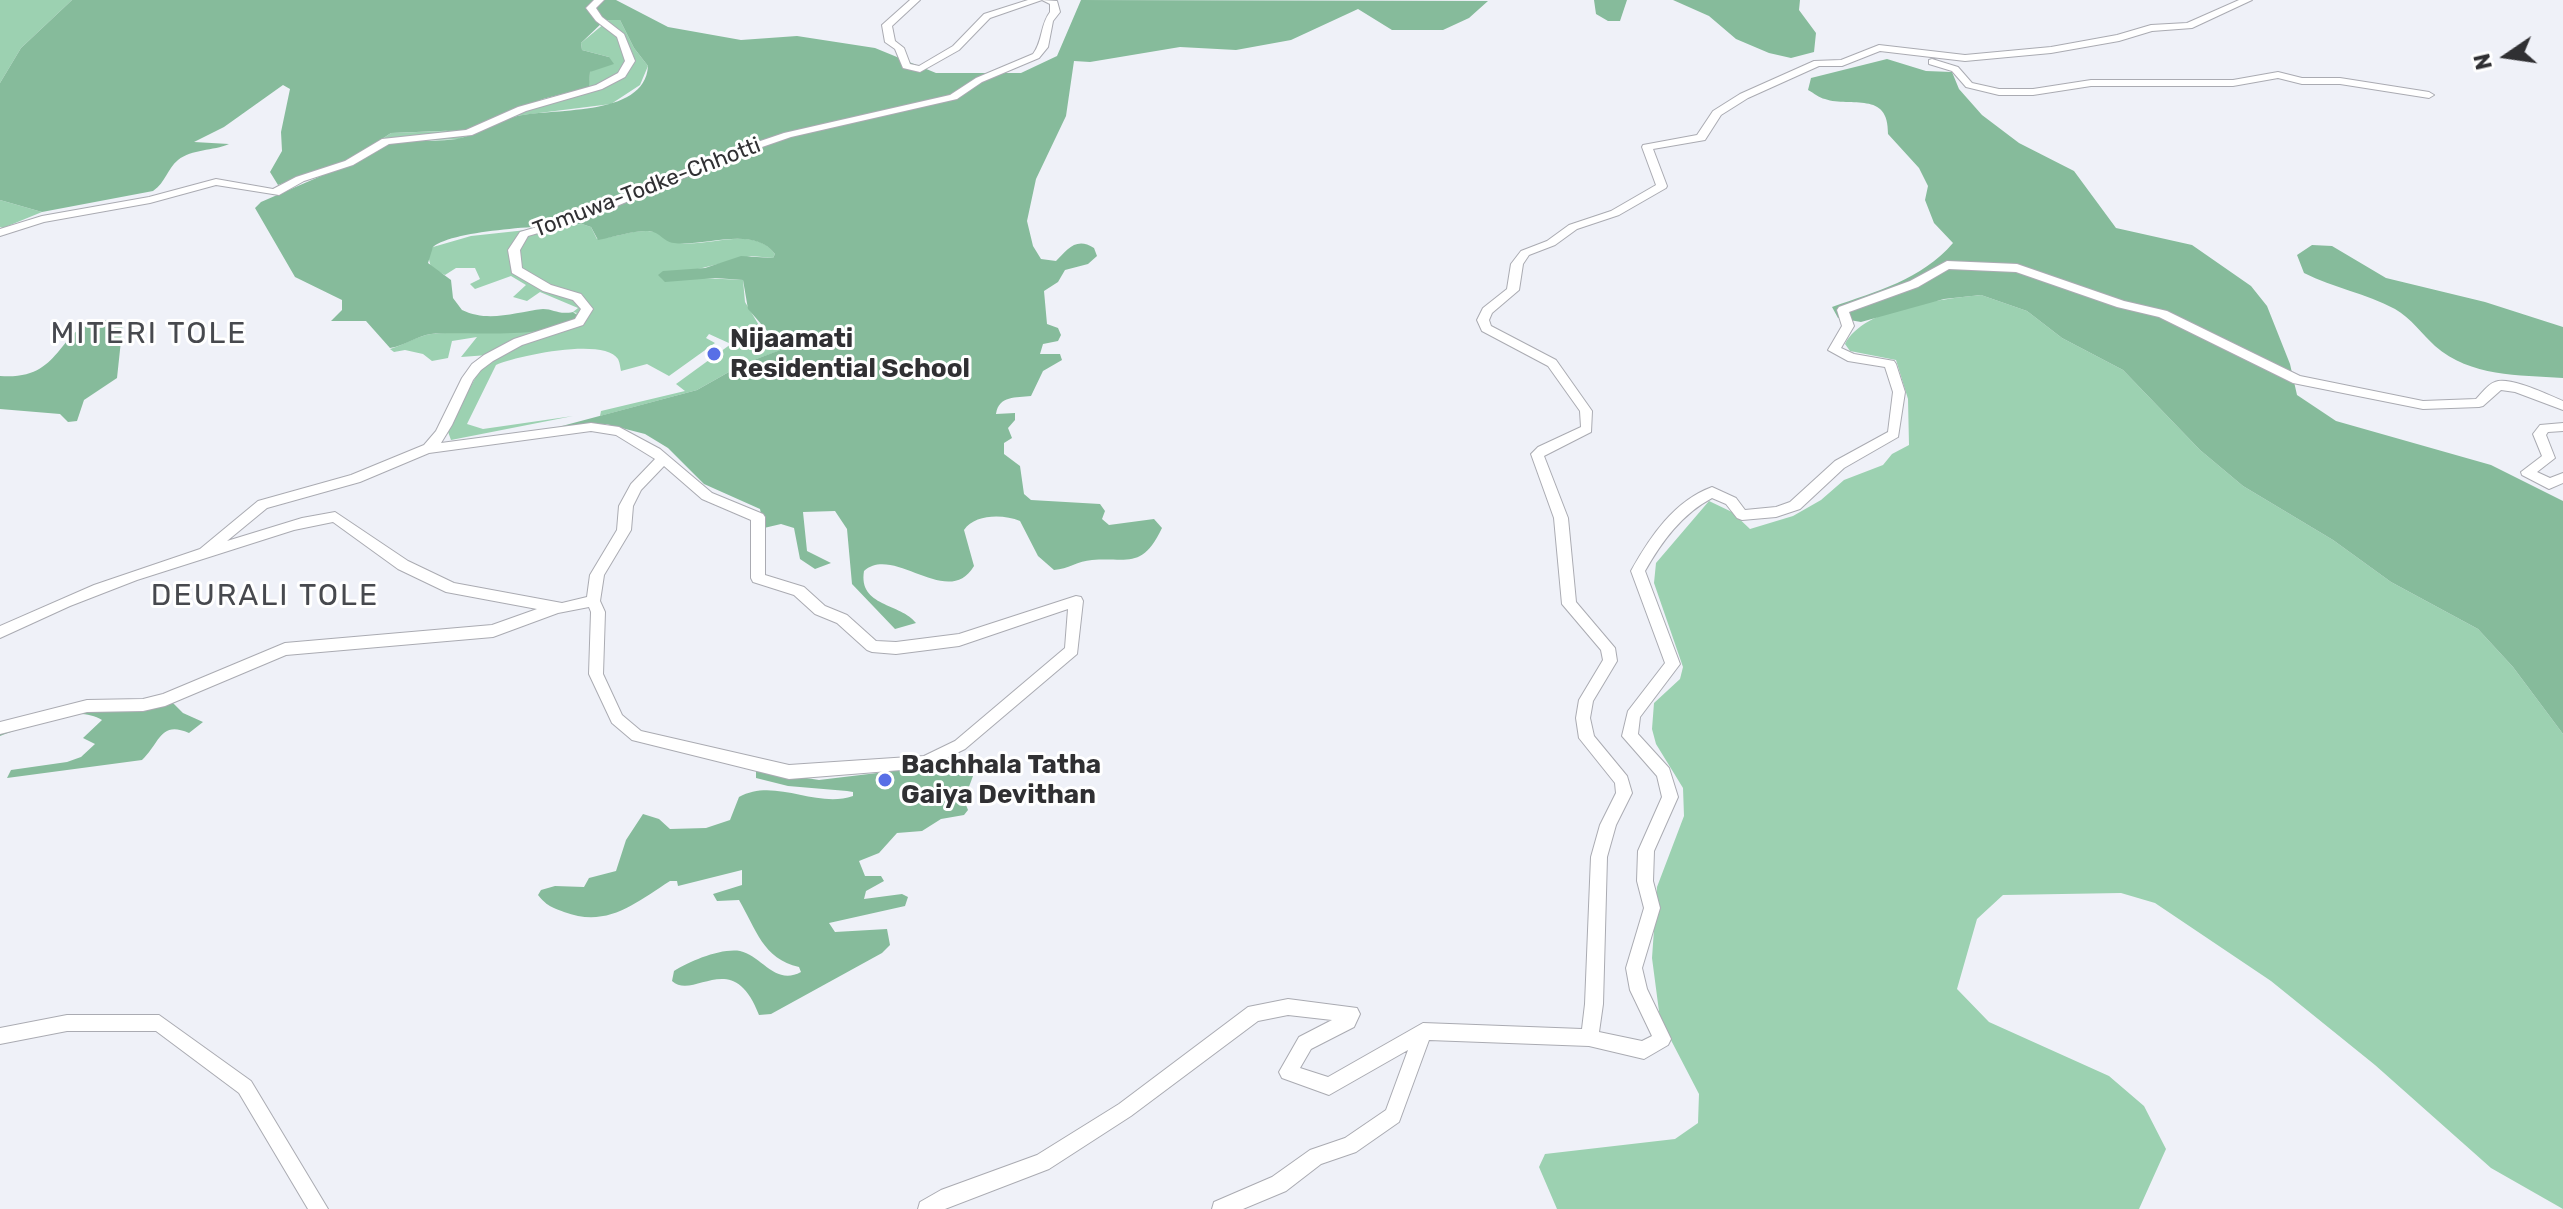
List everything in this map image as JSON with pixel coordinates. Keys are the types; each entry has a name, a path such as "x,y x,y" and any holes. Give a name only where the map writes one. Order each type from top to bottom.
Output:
{"street":[{"path":"0,233 42,219 150,200 216,182 275,193 300,179 349,163 386,141 473,131 522,109 599,87 622,75 630,61 621,36 599,19 591,8 599,0"},
{"path":"915,0 887,25 890,42 899,48 906,66 920,69 956,48 987,16 1037,0"},
{"name":"Tomuwa-Todke-Chhotti","path":"427,449 438,439 470,374 488,358 544,332 579,322 587,309 577,297 547,288 516,270 514,250 524,234 582,217 729,155 788,135 953,97 979,80 1036,56 1043,47 1048,21 1055,12 1054,3 1047,0"},
{"path":"1589,1038 1594,1004 1599,857 1608,825 1624,793 1622,781 1587,738 1583,718 1586,700 1610,661 1608,648 1569,604 1561,518 1537,454 1587,429 1586,411 1552,363 1486,328 1483,320 1487,311 1513,290 1517,264 1525,253 1551,243 1573,227 1615,213 1662,186 1647,147 1701,138 1717,113 1817,63 1842,63 1879,48 1965,58 1999,52 2051,50 2119,38 2151,28 2189,26 2247,0"},
{"path":"1903,50 1912,59 1955,69 1969,85 1999,92 2033,92 2091,83 2233,83 2278,75 2302,81 2340,81 2429,95"},
{"path":"927,1209 948,1197 1042,1162 1125,1110 1254,1013 1288,1007 1351,1014 1348,1021 1305,1043 1288,1072 1329,1086 1423,1031 1589,1038 1644,1050 1662,1039 1639,990 1634,968 1652,908 1645,881 1646,851 1670,797 1664,773 1630,736 1633,715 1673,664 1638,571 1654,541 1694,500 1712,492 1731,501 1742,515 1783,514 1800,506 1835,468 1894,434 1899,392 1890,364 1852,358 1834,350 1848,326 1843,310 1914,284 1947,265 2017,268 2121,304 2163,314 2297,380 2431,406 2479,403 2498,385 2517,388 2563,406"},
{"path":"206,550 263,504 355,479 427,449 591,427 619,431 655,452 707,496 758,517 758,578 799,591 820,610 842,619 872,646 896,648 959,640 1076,601 1072,650 960,745 926,762 789,772 637,736 617,719 596,674 598,612 593,601 597,575 624,530 626,506 636,487 662,460"},
{"path":"2563,427 2544,428 2539,434 2549,458 2527,472 2549,484 2563,478"},
{"path":"0,632 42,611 206,550 304,520 335,517 403,565 451,588 562,608"},
{"path":"0,728 87,706 143,705 165,700 285,649 493,631 545,611 593,601"},
{"path":"0,1036 67,1023 159,1023 245,1087 319,1209"},
{"path":"1221,1209 1279,1184 1316,1156 1350,1146 1393,1116 1423,1031"}],"green space":[{"path":"0,0 72,0 21,48 0,83"},
{"path":"72,0 616,0 668,27 741,40 797,36 875,48 936,73 1021,73 1057,56 1081,0 1488,1 1469,18 1443,30 1392,30 1358,9 1291,40 1236,50 1180,47 1090,62 1074,61 1066,116 1036,179 1027,221 1033,246 1041,259 1056,261 1072,246 1082,243 1094,248 1097,256 1088,264 1065,270 1058,282 1044,291 1047,324 1058,328 1061,335 1058,341 1043,344 1040,354 1060,354 1062,360 1043,371 1031,396 1004,400 996,414 1015,413 1015,420 1008,428 1012,438 1004,443 1004,454 1020,466 1024,494 1031,500 1100,504 1105,511 1102,519 1109,525 1154,519 1162,528 1141,556 1125,560 1087,561 1054,570 1038,556 1020,521 1006,517 982,518 964,530 974,566 963,578 950,582 936,580 890,565 876,565 864,571 867,592 916,623 895,629 852,584 847,529 835,511 803,512 807,551 831,563 815,569 800,559 794,528 781,524 764,528 760,509 704,484 668,448 645,434 606,424 562,426 697,390 743,364 783,349 748,309 743,280 715,278 665,282 658,275 663,271 705,268 741,256 773,258 775,254 766,245 742,239 674,243 647,231 598,240 591,227 582,224 461,236 433,247 428,263 451,280 453,298 462,310 482,316 502,316 543,309 573,312 578,316 549,329 431,334 390,348 366,321 331,321 342,310 342,300 295,277 255,208 261,202 383,147 403,142 457,139 514,117 593,108 631,95 643,83 648,66 634,48 620,20 605,20 581,43 582,50 609,57 614,64 590,72 589,87 543,99 465,130 391,133 349,161 278,185 270,172 282,151 281,132 290,89 283,85 224,127 194,142 229,144 184,156 153,191 42,212 0,200 0,83 21,48"},
{"path":"1594,0 1627,0 1620,21 1608,21 1596,14"},
{"path":"1673,0 1800,0 1799,10 1816,33 1814,52 1791,58 1769,53 1736,39 1709,16"},
{"path":"611,18 620,20 634,48 648,66 640,85 611,104 515,116 459,139 413,141 377,150 332,173 391,133 445,131 568,93 589,82 590,72 609,57 582,50 581,43"},
{"path":"1887,59 1926,71 1952,72 1959,89 1982,115 2019,143 2074,171 2116,228 2192,245 2251,286 2267,306 2290,364 2297,395 2336,421 2491,465 2563,501 2563,734 2513,667 2478,629 2391,582 2333,540 2243,486 2200,450 2123,370 2062,338 2027,311 1981,295 1944,299 1861,322 1838,318 1832,307 1913,275 1953,243 1934,223 1925,200 1928,186 1919,168 1888,134 1887,120 1882,111 1867,103 1823,98 1808,90 1811,78"},
{"path":"0,200 42,212 3,228 0,227"},
{"path":"582,224 591,227 597,239 651,231 680,243 744,239 766,245 775,254 773,258 751,256 694,270 702,278 743,280 745,302 760,327 784,349 743,364 697,390 600,416 601,411 685,391 676,384 731,344 709,334 706,338 715,343 669,376 647,364 621,371 618,359 596,349 559,350 506,361 496,365 467,424 483,429 573,416 451,440 447,429 488,355 461,357 477,337 452,341 448,358 432,361 423,354 390,349 431,334 542,327 577,313 573,312 578,308 540,292 527,301 513,297 526,285 511,276 475,289 470,284 480,279 475,268 456,268 445,275 431,268 428,255 433,247 471,236"},
{"path":"2312,245 2332,246 2386,278 2485,302 2563,327 2563,378 2512,375 2464,364 2435,346 2395,309 2304,273 2297,255"},
{"path":"1981,295 2027,311 2062,338 2123,370 2200,450 2243,486 2333,540 2391,582 2478,629 2513,667 2563,734 2563,1209 2491,1168 2375,1065 2271,981 2155,903 2121,893 2003,895 1977,919 1957,989 1989,1022 2109,1076 2144,1106 2166,1149 2139,1209 1557,1209 1539,1167 1545,1154 1675,1139 1698,1123 1699,1094 1660,1019 1652,958 1657,887 1684,816 1683,788 1656,744 1652,729 1654,703 1680,679 1683,667 1654,583 1656,563 1709,501 1732,512 1750,529 1793,516 1821,500 1844,480 1883,465 1892,454 1909,445 1908,399 1896,360 1850,351 1845,344 1855,331 1886,313 1946,299"},
{"path":"102,320 123,322 117,378 84,400 77,421 68,422 60,414 0,409 0,376 37,370 75,332"},
{"path":"170,700 183,713 203,722 189,733 172,729 166,731 142,760 7,778 11,770 81,757 95,744 83,738 102,720 91,715 65,715 40,721 68,713"},
{"path":"36,723 0,736 0,733"},
{"path":"944,760 973,776 964,800 968,810 964,815 941,819 922,831 897,833 879,853 859,861 865,876 881,876 884,881 866,891 864,899 902,894 908,897 905,906 829,923 835,932 887,929 890,945 882,953 771,1014 759,1015 749,995 738,983 726,979 691,985 672,981 674,971 688,963 715,953 732,951 748,954 776,973 792,975 801,972 799,967 787,963 769,950 739,900 717,901 713,894 742,885 742,870 678,886 677,881 670,881 620,911 594,917 556,909 538,895 541,890 555,886 584,887 589,878 616,871 626,840 643,814 659,819 670,829 706,828 730,820 739,797 753,792 781,791 825,799 853,796 853,792 788,786 756,778 756,770 819,780 927,767"}],"place":[{"name":"Nijaamati Residential School","path":"714,354"},
{"name":"Bachhala Tatha Gaiya Devithan","path":"885,780"}],"district":[{"name":"MITERI TOLE","path":"149,334"},
{"name":"DEURALI TOLE","path":"265,596"}]}
